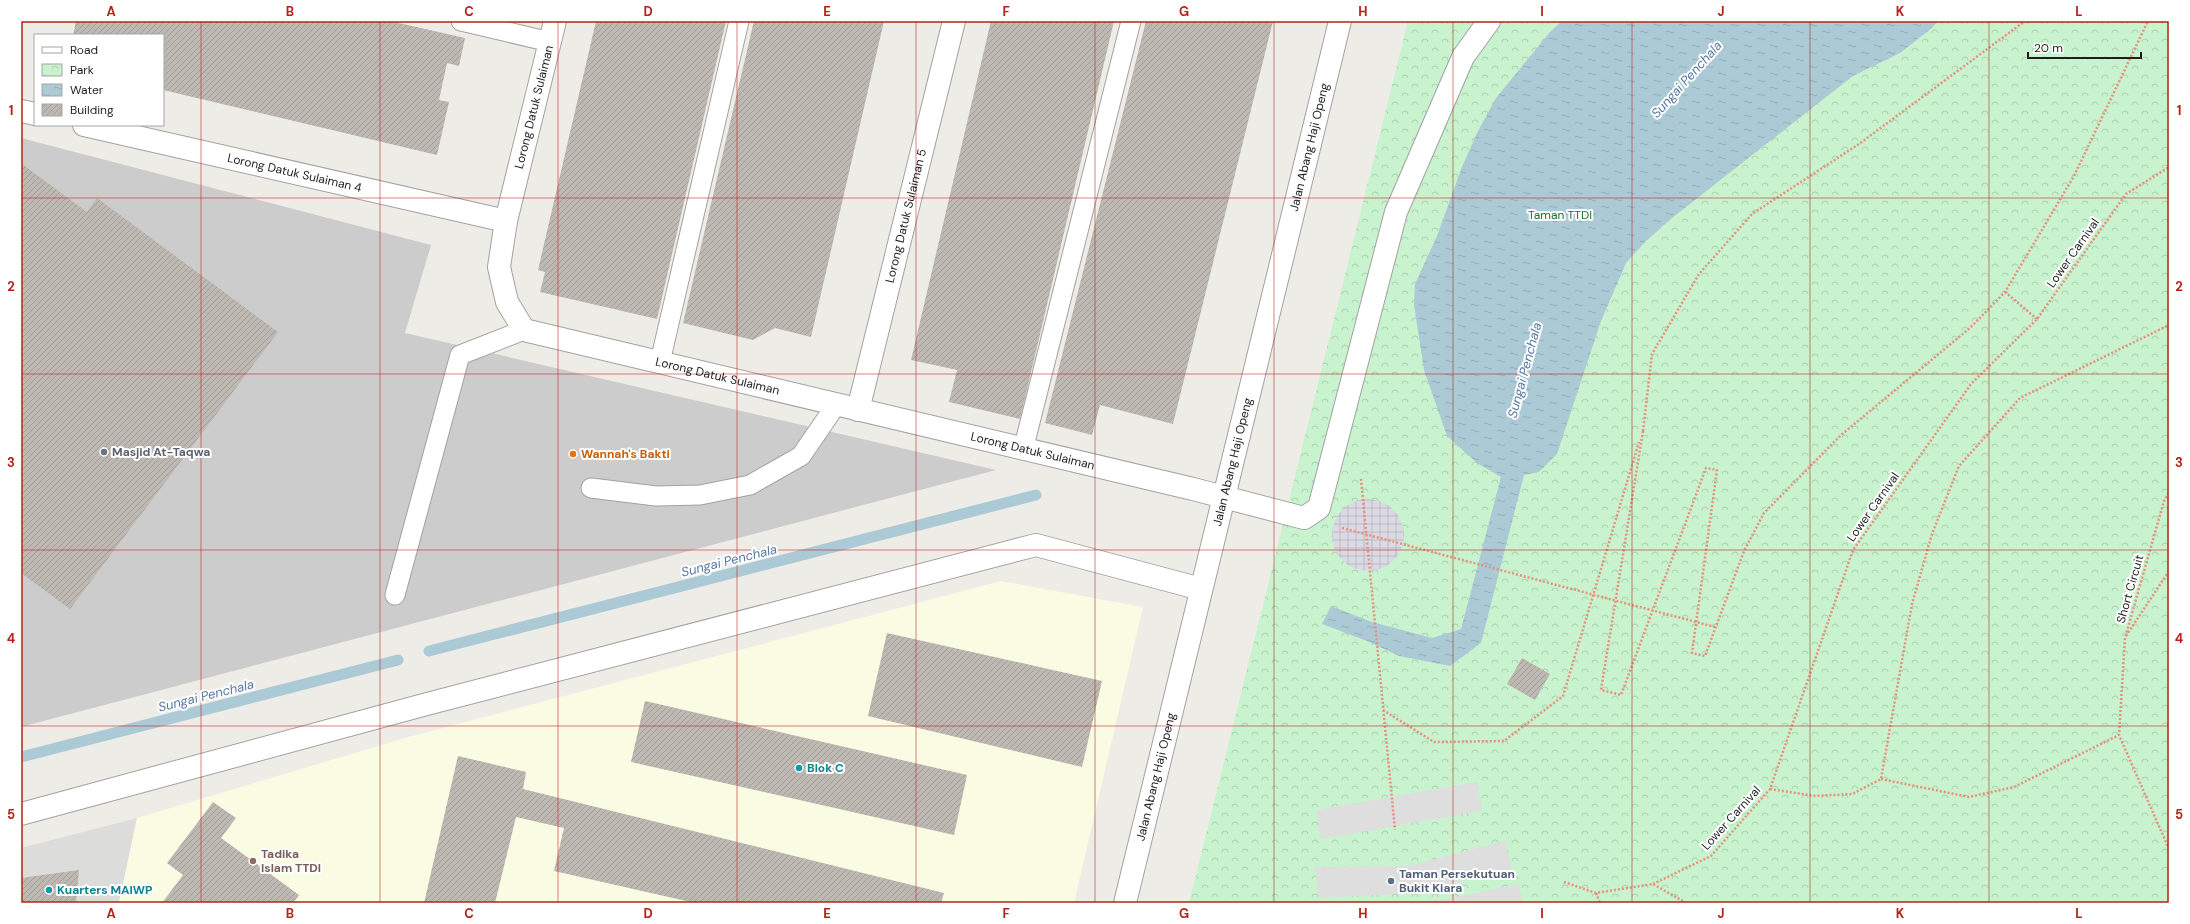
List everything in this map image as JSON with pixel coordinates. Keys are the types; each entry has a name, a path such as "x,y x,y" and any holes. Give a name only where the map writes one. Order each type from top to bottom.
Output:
{"street":[{"name":"Lorong Datuk Sulaiman","path":"555,21 506,221 499,267 507,302 524,330 1224,497 1304,518 1319,508 1396,212 1463,57 1489,21"},
{"name":"Lorong Datuk Sulaiman 5","path":"858,410 954,21"},
{"name":"Jalan Abang Haji Openg","path":"1125,903 1340,21"},
{"path":"21,111 34,114"},
{"name":"Lorong Datuk Sulaiman 4","path":"88,126 506,221"},
{"path":"21,814 427,704 1036,546 1201,589"}],"lane":[{"path":"461,21 550,42"},
{"path":"660,362 739,21"},
{"path":"1023,450 1131,21"},
{"path":"395,594 460,356 524,330"},
{"path":"591,488 656,496 700,495 750,485 801,456 836,405"}],"path":[{"path":"2025,21 1859,144 1752,214 1699,274 1652,354 1643,431 1601,690 1621,695 1706,468 1716,470 1692,653 1704,656 1744,551 1764,513 1841,435 1970,328 2005,292 2074,176 2148,21"},
{"name":"Lower Carnival","path":"1596,893 1653,884 1711,856 1770,789 1853,550 1971,384 2037,319 2126,194 2169,167"},
{"path":"2005,292 2037,319"},
{"path":"1881,779 1912,604 1932,534 1959,466 2020,398 2169,325"},
{"path":"1384,710 1434,742 1504,741 1562,696 1643,431"},
{"path":"1360,473 1395,830"},
{"name":"Short Circuit","path":"2125,638 2164,501 2169,493"},
{"path":"1336,526 1715,627"},
{"name":"Short Circuit","path":"2125,638 2169,571"},
{"path":"2125,638 2119,735 2169,849"},
{"path":"1770,789 1815,796 1852,794 1881,779 1969,797 2014,787 2119,735"},
{"path":"1564,882 1596,893 1600,903"},
{"path":"1653,884 1686,903"}],"shaded area":[{"path":"21,138 431,245 405,333 996,470 21,727"},
{"path":"1368,499 1388,505 1398,515 1404,535 1398,555 1388,565 1368,571 1348,565 1338,555 1332,535 1338,515 1348,505"},
{"path":"1001,581 1143,607 1074,903 119,903 137,818 405,738"},
{"path":"1477,782 1482,811 1321,839 1316,810"},
{"path":"137,818 119,903 21,903 21,848"},
{"name":"Taman Persekutuan Bukit Kiara","path":"1505,841 1512,869 1417,893 1318,898 1315,867 1407,866"},
{"path":"1519,884 1523,903 1391,903 1442,900"}],"green space":[{"name":"Taman TTDI","path":"1408,21 2169,21 2169,903 1189,903"}],"water":[{"path":"1562,21 1938,21 1932,28 1900,53 1853,76 1672,218 1646,241 1626,263 1601,321 1557,454 1539,472 1524,475 1481,643 1450,666 1399,656 1367,641 1322,624 1331,606 1372,622 1432,638 1461,629 1501,477 1477,463 1447,436 1424,370 1414,305 1415,284 1437,236 1462,167 1477,133 1496,98 1550,32"}],"building":[{"path":"76,21 390,21 465,38 459,66 447,63 439,100 449,102 437,155 164,90 164,34 73,34"},
{"path":"596,21 726,21 657,319 540,292 545,272 538,270"},
{"path":"754,21 884,21 811,337 775,328 753,340 683,323"},
{"path":"991,21 1114,21 1020,419 949,402 957,370 911,360"},
{"path":"1146,21 1273,21 1173,424 1100,405 1092,435 1045,423"},
{"name":"Masjid At-Taqwa","path":"22,164 87,212 97,198 278,332 70,609 21,573"},
{"path":"887,633 1102,681 1082,767 868,716"},
{"path":"1522,658 1550,674 1535,700 1507,684"},
{"name":"Blok C","path":"645,701 967,775 954,835 631,762"},
{"path":"458,756 526,772 523,789 944,893 941,903 695,903 554,871 564,828 516,817 495,903 424,903"},
{"path":"213,802 236,818 221,838 299,895 293,903 162,903 183,875 167,863"},
{"name":"Kuarters MAIWP","path":"79,870 76,903 21,903 21,878"}],"waterway":[{"name":"Sungai Penchala","path":"429,651 1036,495"},
{"name":"Sungai Penchala","path":"21,757 398,660"}],"place":[{"name":"Masjid At-Taqwa","path":"104,452"},
{"name":"Wannah's Bakti","path":"573,454"},
{"name":"Blok C","path":"799,768"},
{"name":"Tadika Islam TTDI","path":"253,861"},
{"name":"Taman Persekutuan Bukit Kiara","path":"1391,881"},
{"name":"Kuarters MAIWP","path":"49,890"}]}
